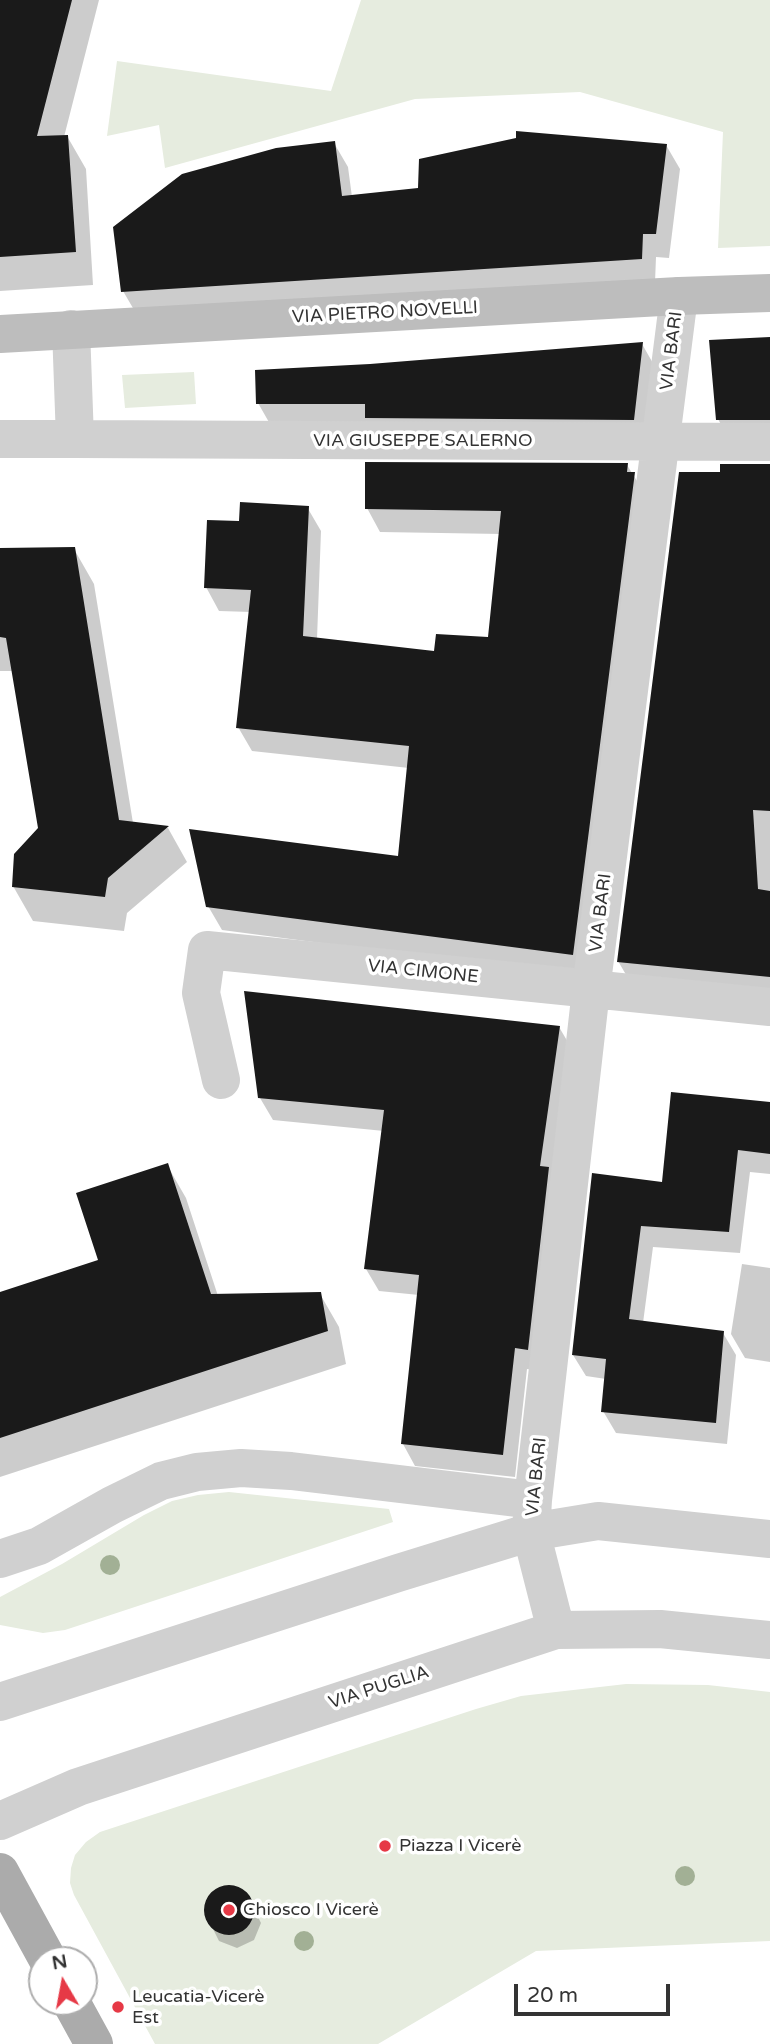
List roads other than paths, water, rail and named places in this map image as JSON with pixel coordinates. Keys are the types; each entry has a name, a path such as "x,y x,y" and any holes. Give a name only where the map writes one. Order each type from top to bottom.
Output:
{"main road":[{"name":"VIA PIETRO NOVELLI","path":"0,334 770,293"},
{"path":"0,1872 40,1946"},
{"path":"79,2016 94,2044"}],"street":[{"name":"VIA BARI","path":"532,1516 591,990 679,296"},
{"path":"71,329 75,439"},
{"name":"VIA GIUSEPPE SALERNO","path":"0,439 770,442"},
{"name":"VIA CIMONE","path":"221,1080 201,993 207,950 770,1007"},
{"path":"0,1559 39,1546 161,1481 197,1472 241,1468 291,1471 532,1516 770,1539"},
{"path":"532,1516 556,1630"},
{"path":"0,1702 532,1516"},
{"name":"VIA PUGLIA","path":"0,1821 79,1787 556,1630 660,1629 770,1640"}],"place":[{"name":"Piazza I Vicerè","path":"385,1846"},
{"name":"Chiosco I Vicerè","path":"229,1910"},
{"name":"Leucatia-Vicerè Est","path":"118,2007"}]}
